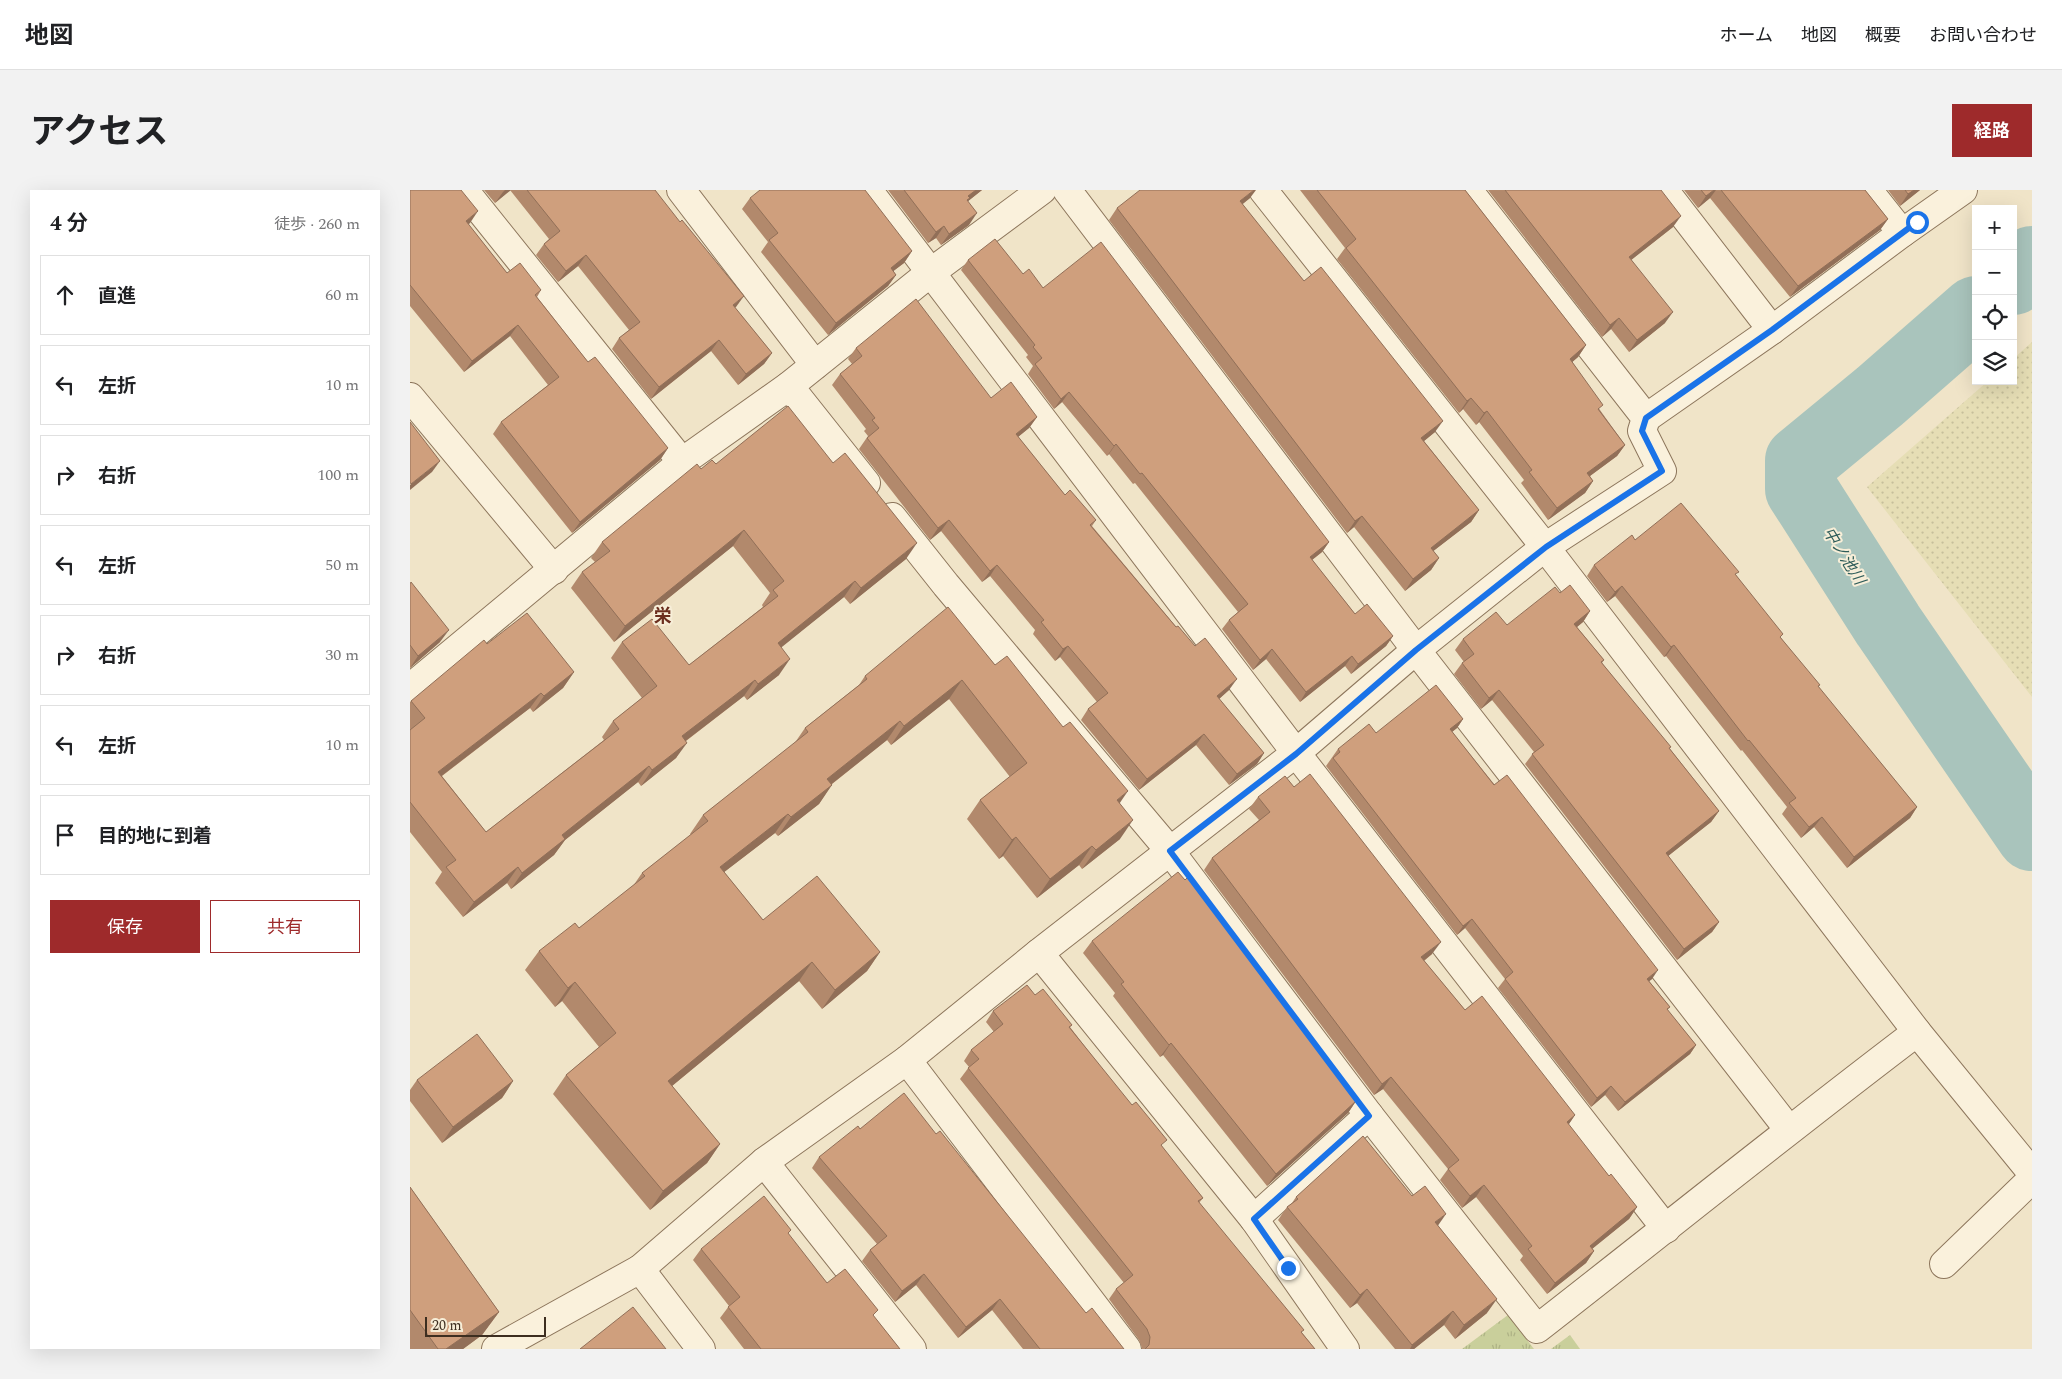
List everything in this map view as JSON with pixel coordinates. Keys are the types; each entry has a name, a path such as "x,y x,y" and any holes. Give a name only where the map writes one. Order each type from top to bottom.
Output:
{"street":[{"path":"464,190 682,462"},
{"path":"680,190 815,365"},
{"path":"868,190 1296,754 1666,1229"},
{"path":"410,688 682,462 789,386 930,273 1042,190"},
{"path":"1067,190 1416,650 1789,1130"},
{"path":"1263,190 1546,547 1917,1032 2032,1173"},
{"path":"1468,190 1646,418"},
{"path":"1664,190 1772,330"},
{"path":"1868,190 1902,233"},
{"path":"496,1349 640,1269 764,1162 907,1060 1039,953 1296,754 1416,650 1546,547 1662,471 1642,431 1646,418 1772,330 1963,190"},
{"path":"789,386 946,585 1170,851 1369,1116 1537,1329 1789,1130 1917,1032"},
{"path":"410,397 554,570"},
{"path":"1039,953 1254,1219 1345,1349"},
{"path":"907,1060 1127,1349"},
{"path":"1254,1219 1369,1116"},
{"path":"764,1162 912,1349"},
{"path":"1944,1264 2032,1179"},
{"path":"640,1269 701,1349"}],"shaded area":[{"path":"2032,342 2032,697 1867,487 1983,385 2017,385 2017,355"}],"green space":[{"path":"1508,1315 1534,1349 1462,1349"},
{"path":"1570,1335 1580,1349 1551,1349"}],"building":[{"path":"410,190 461,190 478,211 466,221 507,273 520,263 541,290 535,295 588,362 595,357 668,448 580,522 501,422 559,377 518,325 472,361 410,285"},
{"path":"527,190 655,190 744,296 733,305 772,353 746,374 719,340 659,387 619,338 640,322 586,255 566,271 544,244 560,231"},
{"path":"760,190 865,190 912,251 891,268 896,275 836,323 769,240 778,233 750,198"},
{"path":"904,190 976,190 968,196 970,198 967,200 977,213 949,234 944,226 936,232"},
{"path":"1140,190 1254,190 1240,201 1304,281 1321,267 1443,421 1421,438 1479,510 1431,548 1439,558 1413,579 1362,516 1355,521 1117,208"},
{"path":"1317,190 1465,190 1586,345 1570,359 1603,405 1598,409 1625,445 1587,473 1593,481 1557,508 1529,472 1532,470 1487,411 1484,413 1471,398 1467,401 1346,248 1356,239"},
{"path":"1505,190 1661,190 1681,216 1629,257 1673,312 1637,340 1619,318 1610,325"},
{"path":"1701,190 1714,190 1706,196"},
{"path":"1721,190 1865,190 1888,219 1798,286"},
{"path":"1905,190 1914,190 1908,194"},
{"path":"995,239 1023,274 1029,269 1043,288 1101,242 1329,542 1310,557 1355,614 1367,604 1393,636 1358,664 1352,656 1306,692 1272,649 1260,660 1229,620 1248,604 1142,473 1140,474 1116,444 1114,446 1069,392 1061,399 1035,364 1042,358 1033,347 1035,345 968,260"},
{"path":"916,299 991,398 1011,382 1037,417 1016,434 1065,495 1070,490 1096,520 1090,525 1176,627 1178,626 1195,646 1205,638 1237,679 1217,696 1264,753 1237,774 1204,734 1147,779 1088,709 1108,693 1068,646 1063,649 1041,622 1044,620 997,565 990,571 949,520 938,528 867,438 879,428 872,420 875,418 840,374 862,356 856,348"},
{"path":"788,406 833,463 845,453 917,543 861,588 855,581 778,643 790,659 758,684 755,680 682,736 687,743 652,770 649,766 562,835 565,839 522,873 518,867 474,902 446,867 456,860 410,802 410,730 425,718 411,701 484,640 487,644 527,613 574,672 544,696 541,693 438,772 486,832 619,729 613,721 657,686 622,642 652,619 689,665 778,596 773,590 784,581 744,530 625,626 582,572 610,551 602,542 697,464 701,469 712,460 716,464"},
{"path":"410,422 440,461 411,484 410,482"},
{"path":"1681,503 1739,572 1735,574 1783,634 1780,637 1820,685 1818,686 1917,807 1854,857 1822,817 1809,827 1789,803 1796,798 1748,741 1674,645 1671,647 1622,586 1615,592 1594,565 1632,535 1635,540"},
{"path":"411,582 449,630 418,656 410,645"},
{"path":"1570,585 1590,611 1574,624 1604,660 1601,662 1671,747 1669,748 1719,811 1666,853 1719,922 1684,949 1532,754 1544,745 1499,690 1489,698 1462,663 1474,654 1463,639 1496,612 1507,625 1555,587 1560,593"},
{"path":"948,607 995,665 1007,656 1063,727 1070,722 1128,791 1117,800 1133,820 1096,850 1092,846 1050,879 1016,837 1012,840 980,800 1027,763 962,680 904,726 900,721 827,779 832,785 791,817 788,814 720,867 763,920 817,876 880,952 835,990 812,962 668,1081 720,1144 663,1191 566,1075 616,1033 575,982 568,988 539,951 575,923 579,928 645,876 642,873 708,821 703,815 808,732 805,728 867,679 865,676"},
{"path":"1436,685 1463,719 1450,729 1494,785 1507,775 1658,970 1647,979 1670,1007 1667,1009 1696,1045 1625,1102 1611,1086 1597,1098 1505,979 1513,972 1472,919 1463,926 1333,758 1340,752 1338,749 1369,724 1376,733"},
{"path":"1310,774 1441,942 1421,957 1465,1010 1482,996 1575,1115 1567,1122 1609,1176 1611,1174 1637,1207 1590,1246 1594,1251 1555,1283 1528,1249 1532,1246 1484,1185 1470,1196 1448,1169 1459,1160 1391,1077 1382,1084 1212,858 1270,812 1258,797 1285,776 1294,787"},
{"path":"1178,872 1185,880 1188,877 1356,1101 1276,1174 1171,1043 1169,1045 1121,984 1124,982 1092,941"},
{"path":"1027,985 1035,995 1043,989 1072,1025 1069,1027 1132,1105 1136,1102 1167,1140 1161,1145 1203,1198 1198,1201 1304,1330 1301,1332 1315,1349 1145,1349 1149,1345 1150,1337 1147,1329 1116,1289 1133,1275 968,1068 979,1059 971,1050 1003,1024 993,1011"},
{"path":"477,1034 513,1081 453,1127 417,1080"},
{"path":"904,1093 936,1134 940,1131 1086,1313 1092,1308 1124,1349 1040,1349 1000,1299 966,1327 924,1274 902,1291 870,1250 887,1236 819,1157 858,1126 860,1129"},
{"path":"1363,1136 1412,1196 1425,1186 1446,1214 1435,1222 1497,1299 1464,1325 1453,1311 1412,1345 1367,1289 1360,1295 1287,1207 1298,1199 1296,1197"},
{"path":"410,1187 499,1312 446,1349 438,1349 410,1310"},
{"path":"764,1196 791,1230 788,1233 827,1283 845,1269 878,1310 873,1315 900,1349 761,1349 728,1307 740,1297 701,1249"},
{"path":"633,1307 666,1349 580,1349"}],"waterway":[{"name":"中ノ池川","path":"2017,275 2032,262"},
{"name":"中ノ池川","path":"1972,316 1880,396 1801,461 1801,489 1888,625 2032,835"}],"district":[{"name":"栄","path":"663,616"}],"route":[{"path":"1288,1268 1254,1219 1369,1116 1170,851 1296,754 1416,650 1546,547 1662,471 1642,431 1646,418 1772,330 1917,222"}]}
